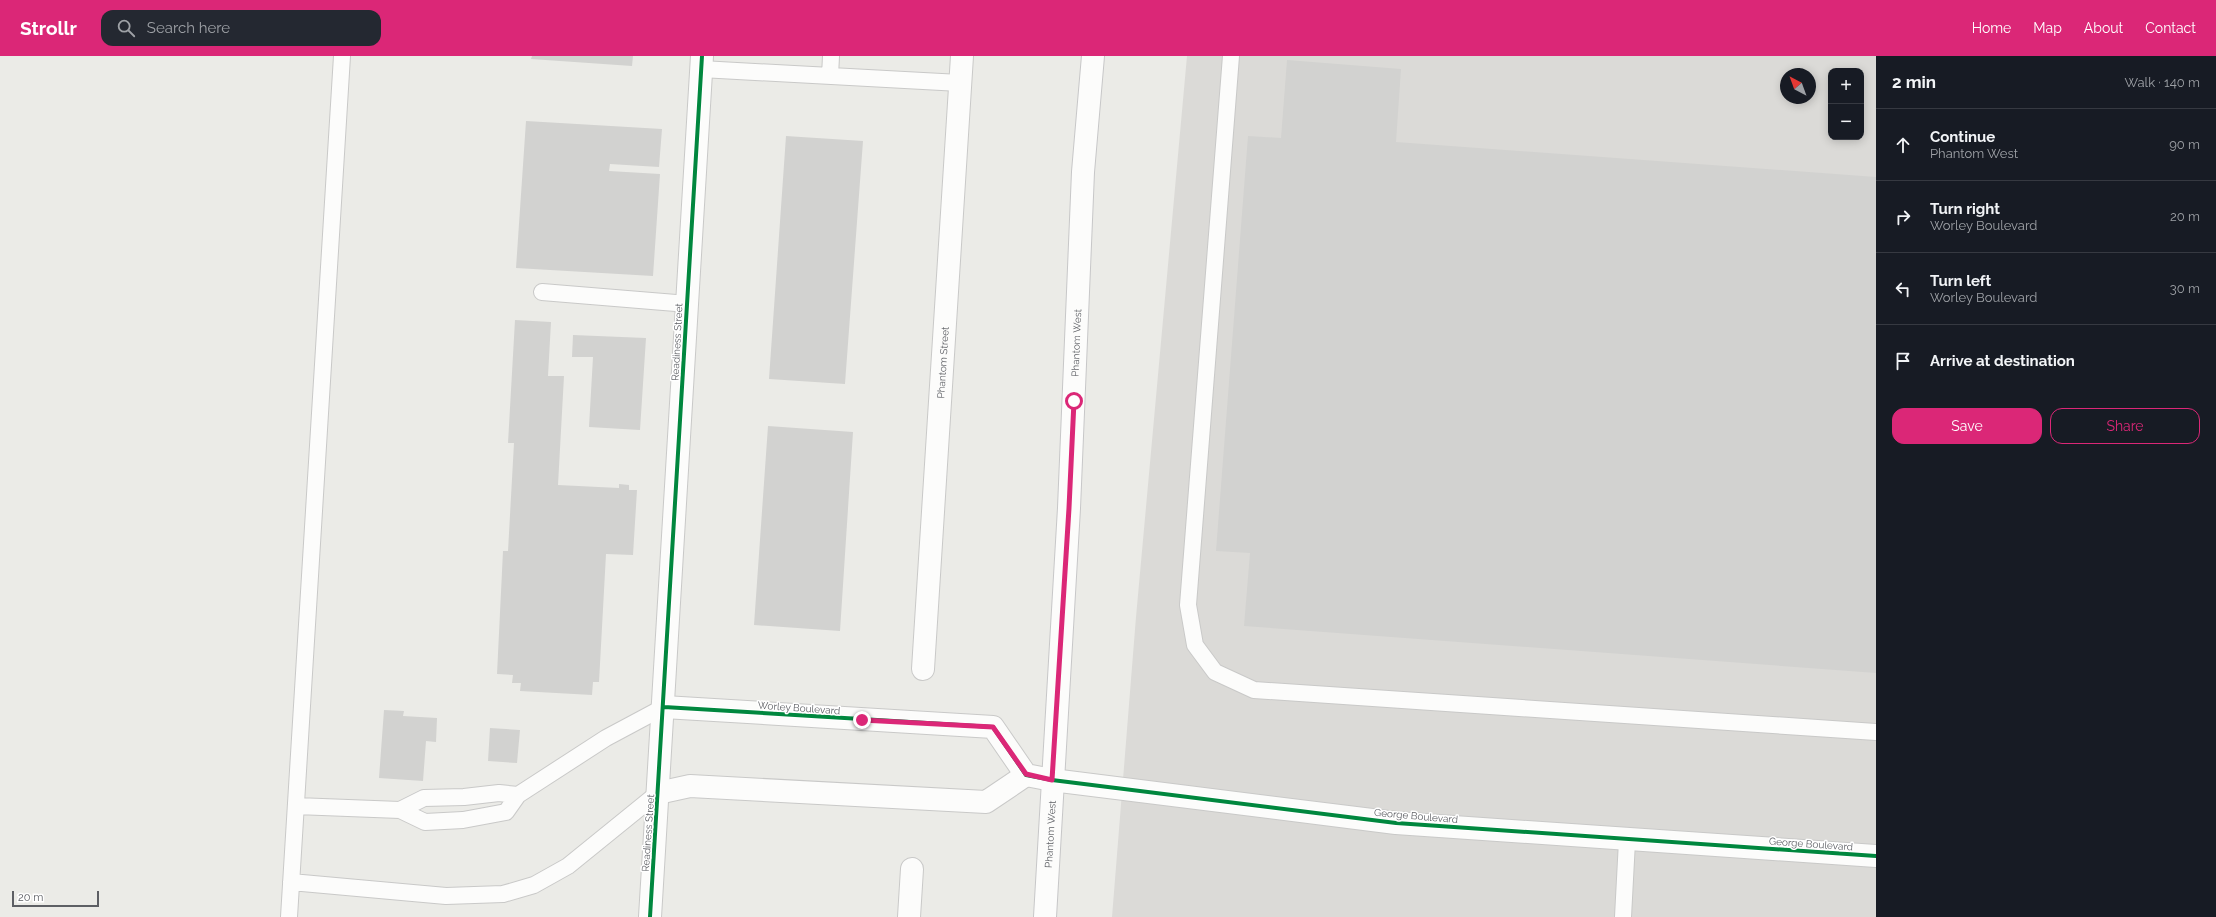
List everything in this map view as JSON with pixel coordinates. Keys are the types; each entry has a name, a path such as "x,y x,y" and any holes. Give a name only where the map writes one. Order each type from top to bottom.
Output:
{"street":[{"name":"Phantom Street","path":"923,669 962,56"},
{"name":"Phantom West","path":"1045,917 1069,508 1083,172 1093,56"},
{"name":"Readiness Street","path":"650,917 664,707 701,63"},
{"name":"Worley Boulevard","path":"664,707 993,727 1026,774"},
{"path":"658,793 690,786 986,802 1026,774 1052,780"},
{"name":"George Boulevard","path":"1052,780 1396,824 1627,841 1876,856"},
{"path":"909,917 912,869"}],"lane":[{"path":"289,917 342,56"},
{"path":"830,76 831,56"},
{"path":"1231,56 1188,605 1195,645 1215,672 1254,690 1876,732"},
{"path":"701,63 830,76 960,83"},
{"path":"542,292 688,304"},
{"path":"296,806 400,810 425,822 463,820 506,812 518,795 606,738 664,707"},
{"path":"400,810 424,798 499,793 518,795"},
{"path":"292,882 446,896 502,894 534,884 568,866 658,793"},
{"path":"1622,917 1627,841"}],"shaded area":[{"path":"1187,56 1876,56 1876,917 1112,917 1136,617"}],"building":[{"path":"532,56 633,56 632,66 531,59"},
{"path":"1287,60 1401,69 1396,142 1876,177 1876,673 1244,626 1250,553 1216,551 1248,136 1281,138"},
{"path":"526,121 662,129 659,167 610,164 609,171 660,174 653,276 516,268"},
{"path":"786,136 863,141 845,384 769,379"},
{"path":"515,320 551,322 548,376 564,376 558,485 619,488 619,484 629,485 629,490 637,490 633,555 606,554 599,682 593,682 592,695 520,691 521,683 512,683 513,675 497,674 503,551 508,551 514,443 508,443"},
{"path":"573,335 646,338 640,430 589,427 593,357 572,357"},
{"path":"768,426 853,432 840,631 754,625"},
{"path":"384,710 404,711 403,716 437,718 436,742 426,741 423,781 379,778"},
{"path":"490,728 520,730 517,763 488,761"}],"cycle path":[{"path":"650,917 702,56"},
{"path":"664,707 993,727 1026,775 1052,780 1396,823 1876,856"}],"route":[{"path":"862,720 993,727 1026,774 1052,780 1069,508 1074,401"}]}
